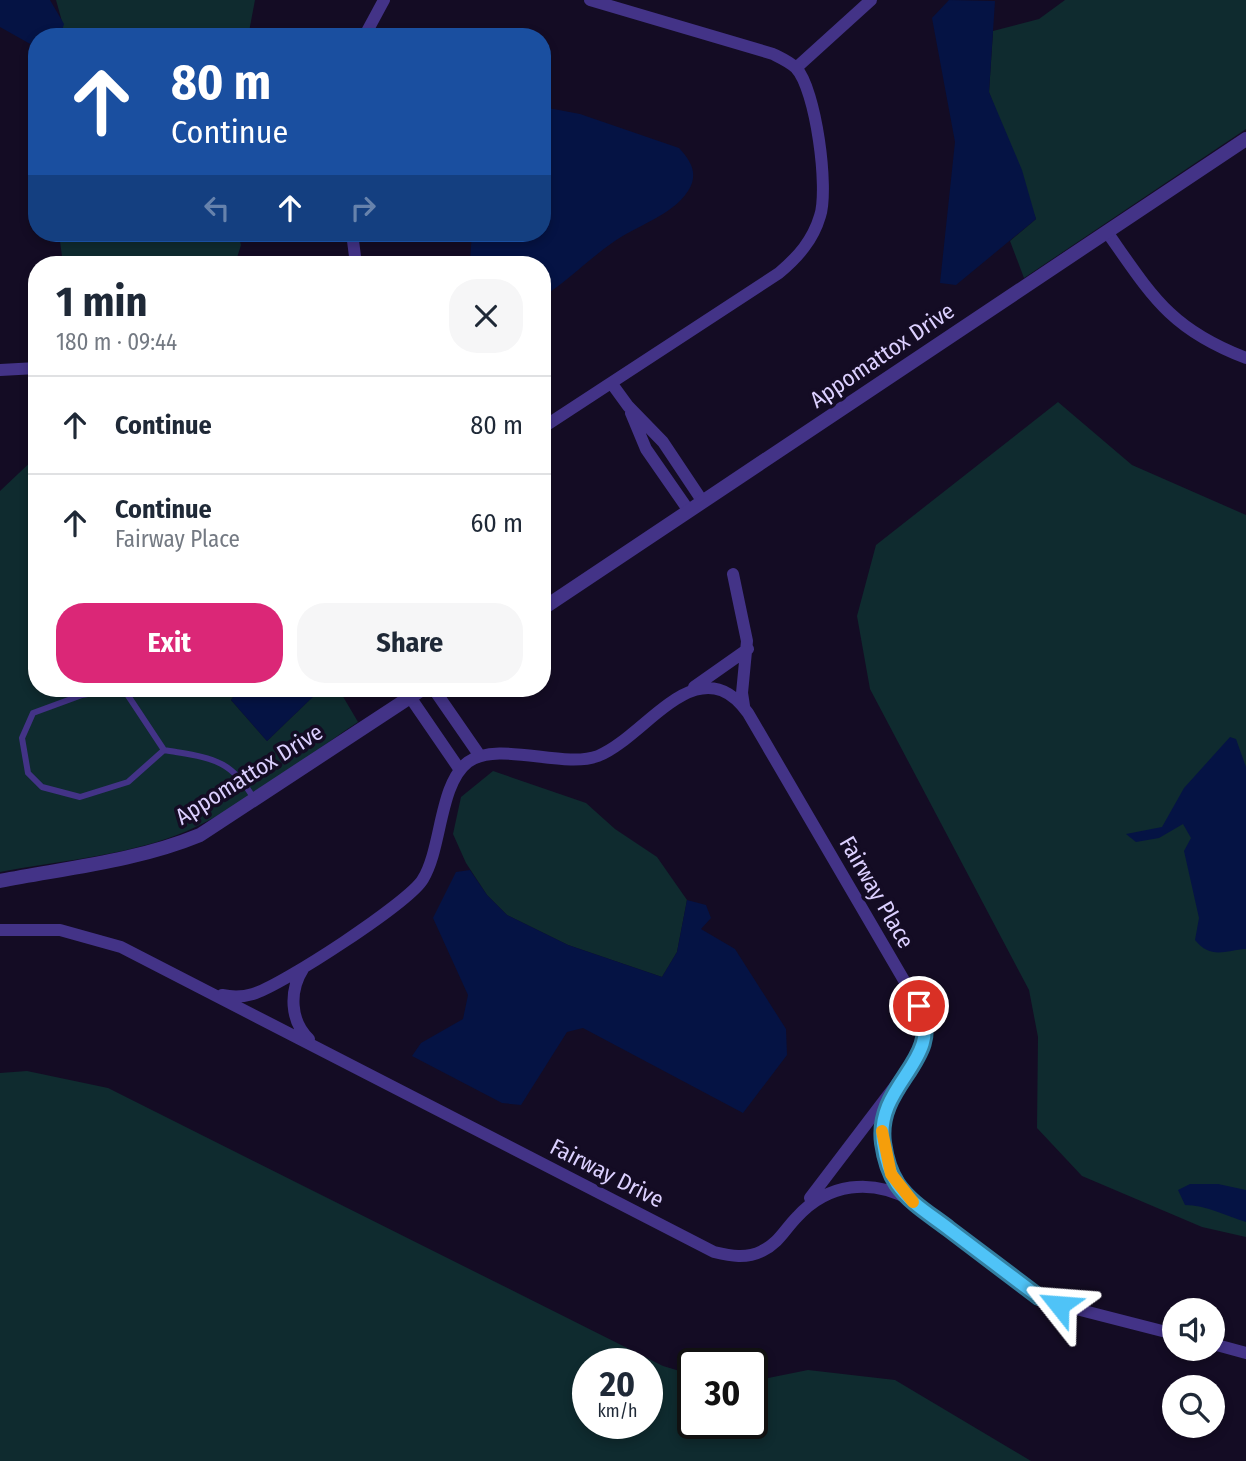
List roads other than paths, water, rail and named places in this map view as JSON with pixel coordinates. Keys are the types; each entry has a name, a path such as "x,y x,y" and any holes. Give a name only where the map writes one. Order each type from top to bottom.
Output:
{"street":[{"path":"369,28 384,0"},
{"path":"551,422 779,273 811,238 821,213 824,177 807,90 796,68 773,54 590,0"},
{"path":"796,68 871,0"},
{"name":"Appomattox Drive","path":"551,603 1246,139"},
{"path":"1107,232 1155,301 1172,319 1207,343 1246,358"},
{"path":"0,370 28,368"},
{"path":"612,383 628,406 663,442 703,502"},
{"path":"628,406 646,449 689,511"},
{"path":"733,574 748,649 742,693 748,712"},
{"name":"Fairway Place","path":"480,756 595,757 748,649"},
{"name":"Fairway Place","path":"686,693 704,687 720,690 734,696 748,712 923,1015 924,1045 796,1218"},
{"path":"410,697 460,770"},
{"name":"Appomattox Drive","path":"0,881 166,848 200,835 410,697"},
{"path":"207,990 228,996 253,994 303,968 411,894 421,882 460,770 480,756 439,697"},
{"name":"Fairway Drive","path":"0,930 42,928 100,939 207,990 714,1252 732,1256 760,1252 782,1238 796,1218 815,1200 844,1188 885,1188 911,1200 1049,1302 1162,1331"},
{"path":"303,968 295,988 294,1011 300,1030 317,1047"},
{"path":"897,1084 883,1113 882,1136 891,1174 911,1200"},
{"path":"1225,1347 1246,1353"}],"lane":[{"path":"77,697 33,713 22,738 28,773 42,787 80,797 128,782 164,750"},
{"path":"129,697 164,750 224,762 242,777 255,801"}]}
